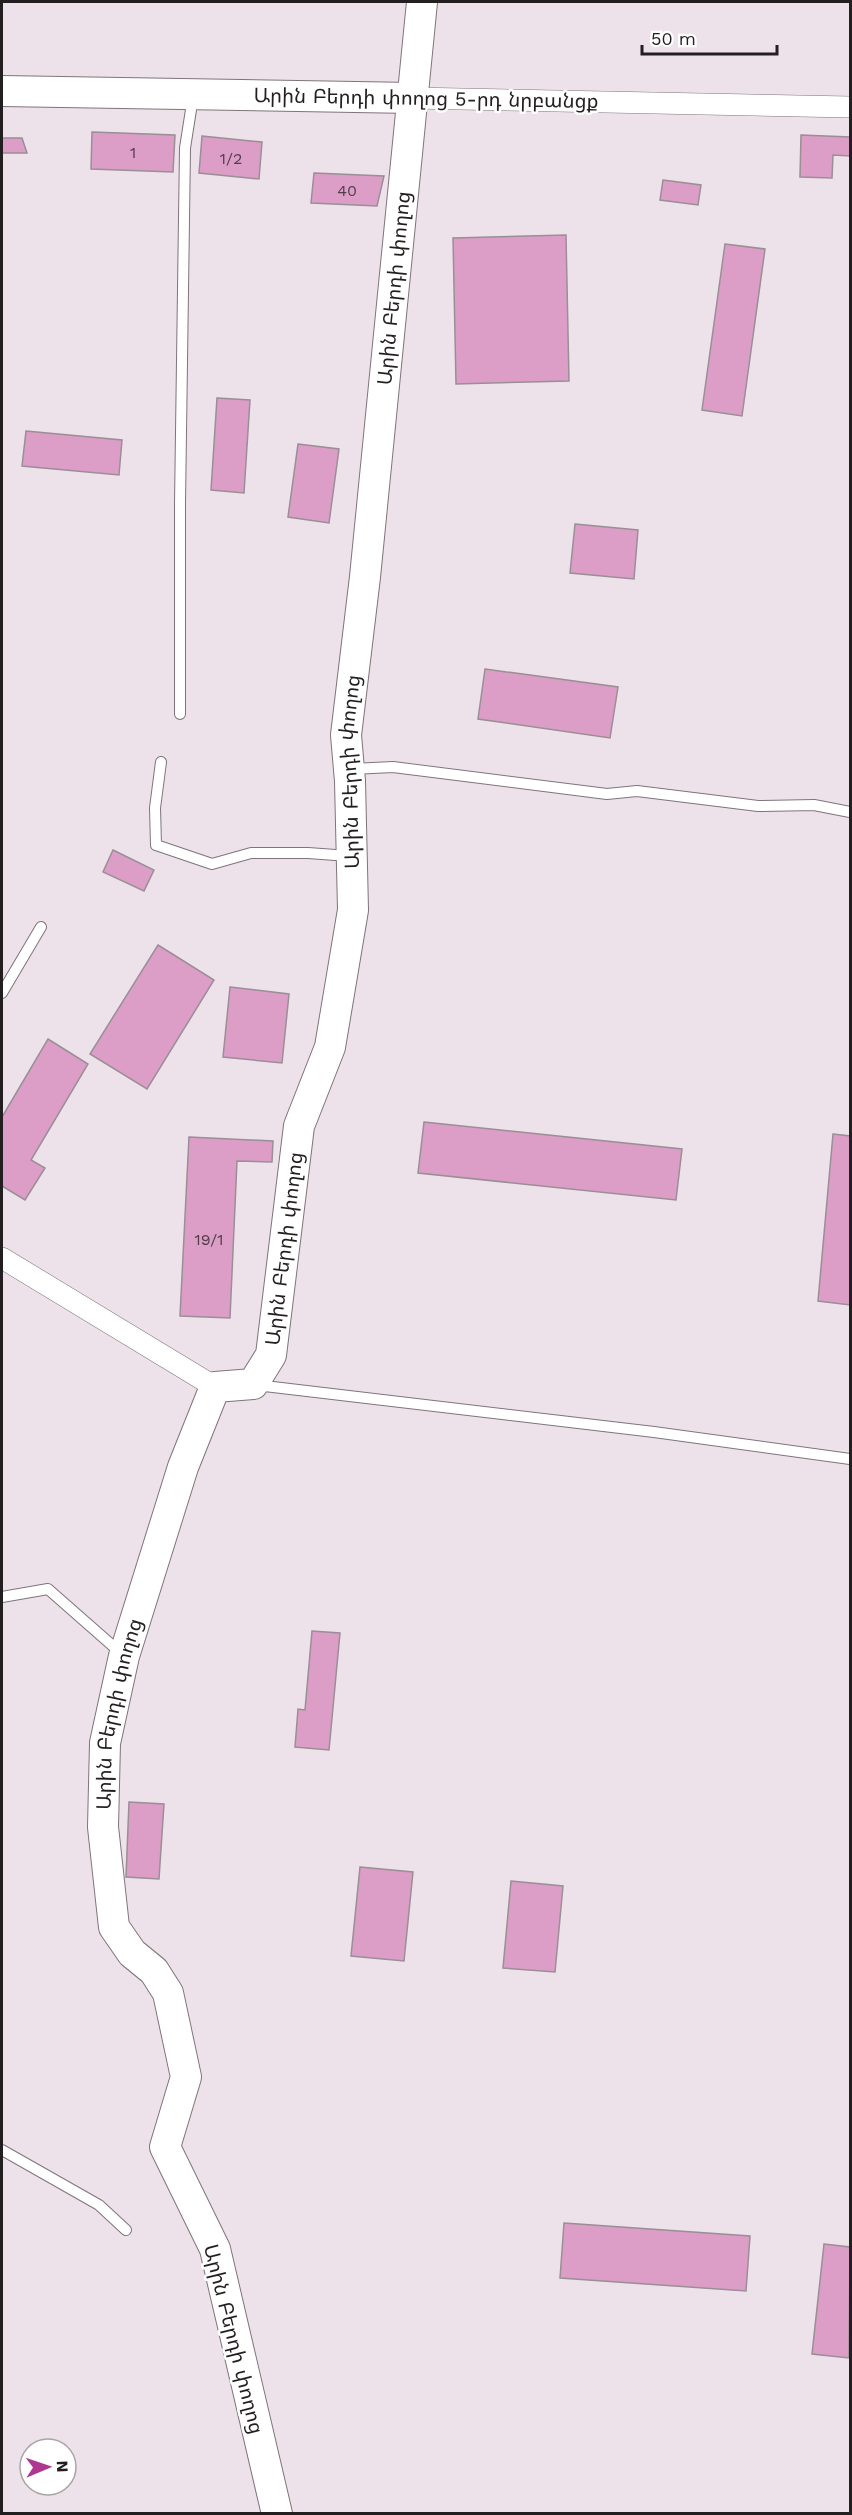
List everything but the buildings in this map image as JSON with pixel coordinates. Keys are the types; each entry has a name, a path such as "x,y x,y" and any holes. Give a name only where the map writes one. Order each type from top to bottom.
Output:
{"street":[{"name":"Արին Բերդի փողոց","path":"253,1384 271,1355 299,1126 330,1047 345,972 353,910 346,735 365,577 422,2"},
{"name":"Արին Բերդի փողոց 5-րդ նրբանցք","path":"2,91 850,107"},
{"path":"2,1258 215,1387 253,1384"},
{"name":"Արին Բերդի փողոց","path":"215,1387 183,1467 124,1656 105,1743 103,1827 114,1927 132,1953 154,1971 168,1993 186,2077 165,2147 215,2249 277,2514"}],"lane":[{"path":"180,714 180,504 185,148 193,94"},
{"path":"161,762 155,808 156,845 212,864 251,853 308,853 352,857"},
{"path":"349,769 393,767 607,794 637,791 758,806 814,805 850,812"},
{"path":"2,993 41,927"},
{"path":"253,1384 643,1430 850,1459"},
{"path":"2,1597 48,1589 124,1656"},
{"path":"2,2150 99,2205 126,2230"}]}
